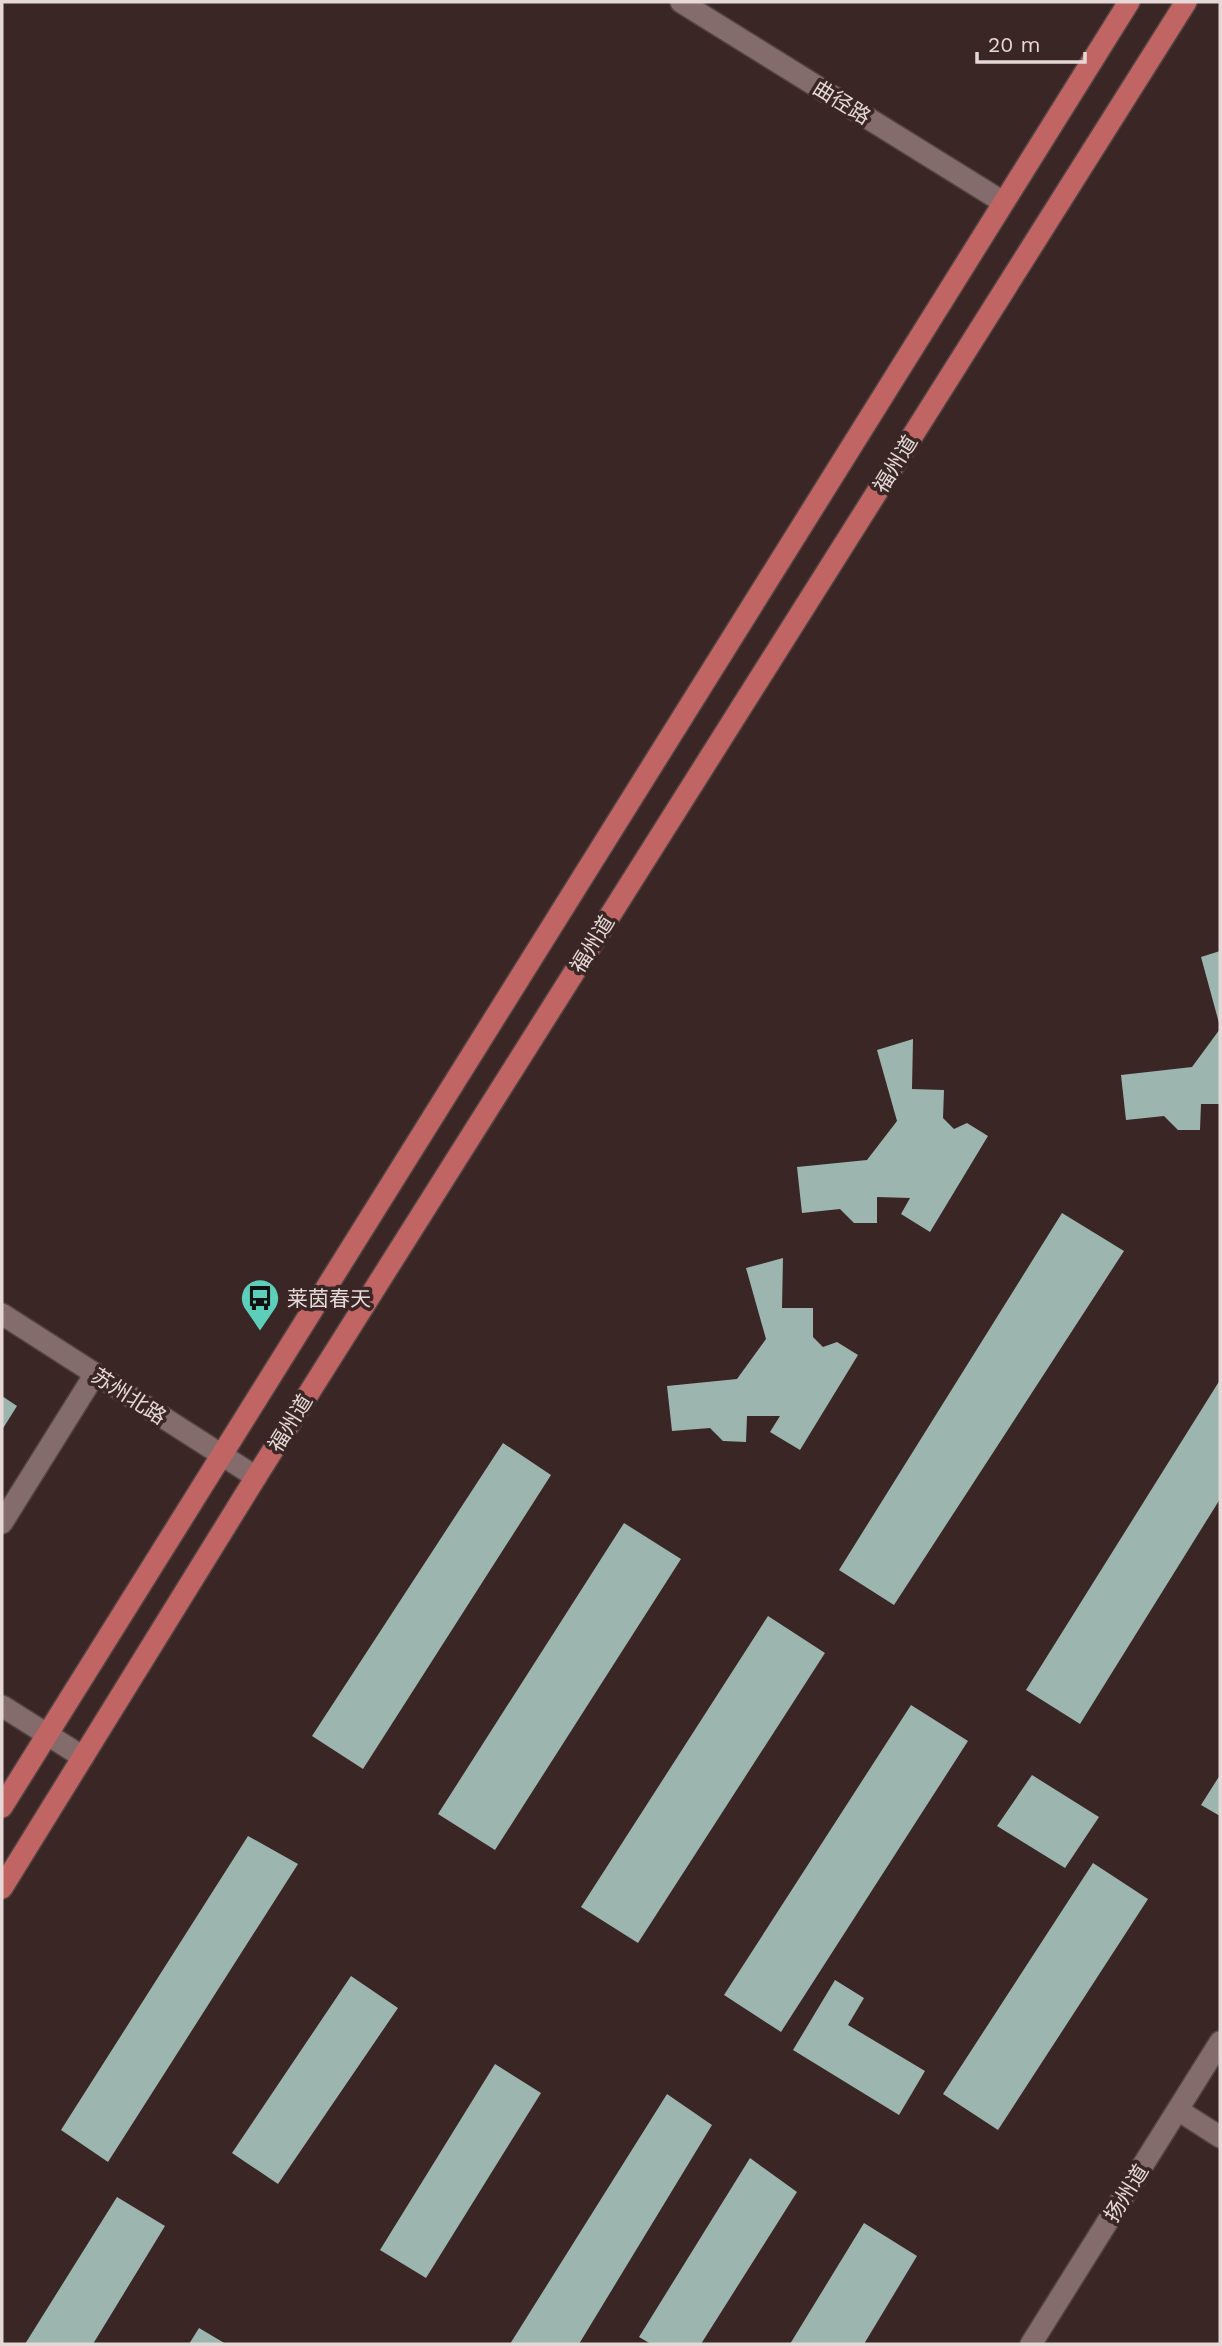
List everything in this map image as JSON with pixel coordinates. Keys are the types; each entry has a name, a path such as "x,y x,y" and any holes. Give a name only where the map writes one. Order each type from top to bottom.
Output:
{"main road":[{"name":"福州道","path":"2,1807 1129,2"},
{"name":"福州道","path":"2,1888 256,1477 1186,2"}],"street":[{"name":"曲径路","path":"681,2 1003,202"},
{"name":"苏州北路","path":"2,1314 256,1477"},
{"path":"2,1523 95,1374"},
{"path":"2,1706 83,1757"},
{"name":"扬州道","path":"1031,2344 1220,2042"},
{"path":"1178,2110 1220,2137"}],"building":[{"path":"1220,951 1220,1023 1219,1023 1201,957"},
{"path":"1220,1029 1220,1104 1201,1104 1200,1130 1178,1130 1164,1116 1126,1120 1121,1075 1192,1067"},
{"path":"913,1039 912,1089 944,1090 943,1118 954,1129 967,1123 988,1136 930,1232 901,1214 910,1198 877,1197 877,1223 854,1223 840,1209 802,1213 797,1167 867,1160 897,1121 877,1050"},
{"path":"1062,1213 1124,1251 894,1605 839,1570"},
{"path":"783,1258 782,1308 813,1308 813,1337 823,1347 837,1342 858,1355 800,1450 770,1432 780,1416 747,1416 746,1442 723,1441 710,1428 672,1431 667,1386 737,1379 766,1339 746,1268"},
{"path":"1220,1380 1220,1499 1080,1724 1026,1690"},
{"path":"2,1396 17,1406 2,1430"},
{"path":"503,1443 551,1475 363,1769 312,1736"},
{"path":"624,1523 681,1559 495,1850 438,1814"},
{"path":"768,1616 825,1653 638,1943 581,1907"},
{"path":"911,1705 968,1741 781,2032 724,1995"},
{"path":"1032,1775 1099,1817 1065,1868 997,1826"},
{"path":"1220,1775 1220,1816 1201,1805"},
{"path":"248,1836 298,1864 108,2162 61,2130"},
{"path":"1093,1863 1148,1899 998,2130 943,2094"},
{"path":"351,1976 398,2008 278,2184 232,2153"},
{"path":"835,1980 864,1998 848,2025 925,2071 899,2115 793,2050"},
{"path":"495,2064 541,2093 426,2278 380,2250"},
{"path":"667,2094 712,2125 579,2344 510,2344"},
{"path":"750,2158 797,2192 701,2344 651,2344 639,2337"},
{"path":"117,2197 165,2226 93,2344 25,2344"},
{"path":"864,2223 917,2256 864,2344 790,2344"},
{"path":"199,2328 226,2344 189,2344"}],"place":[{"name":"莱茵春天","path":"260,1332"}]}
